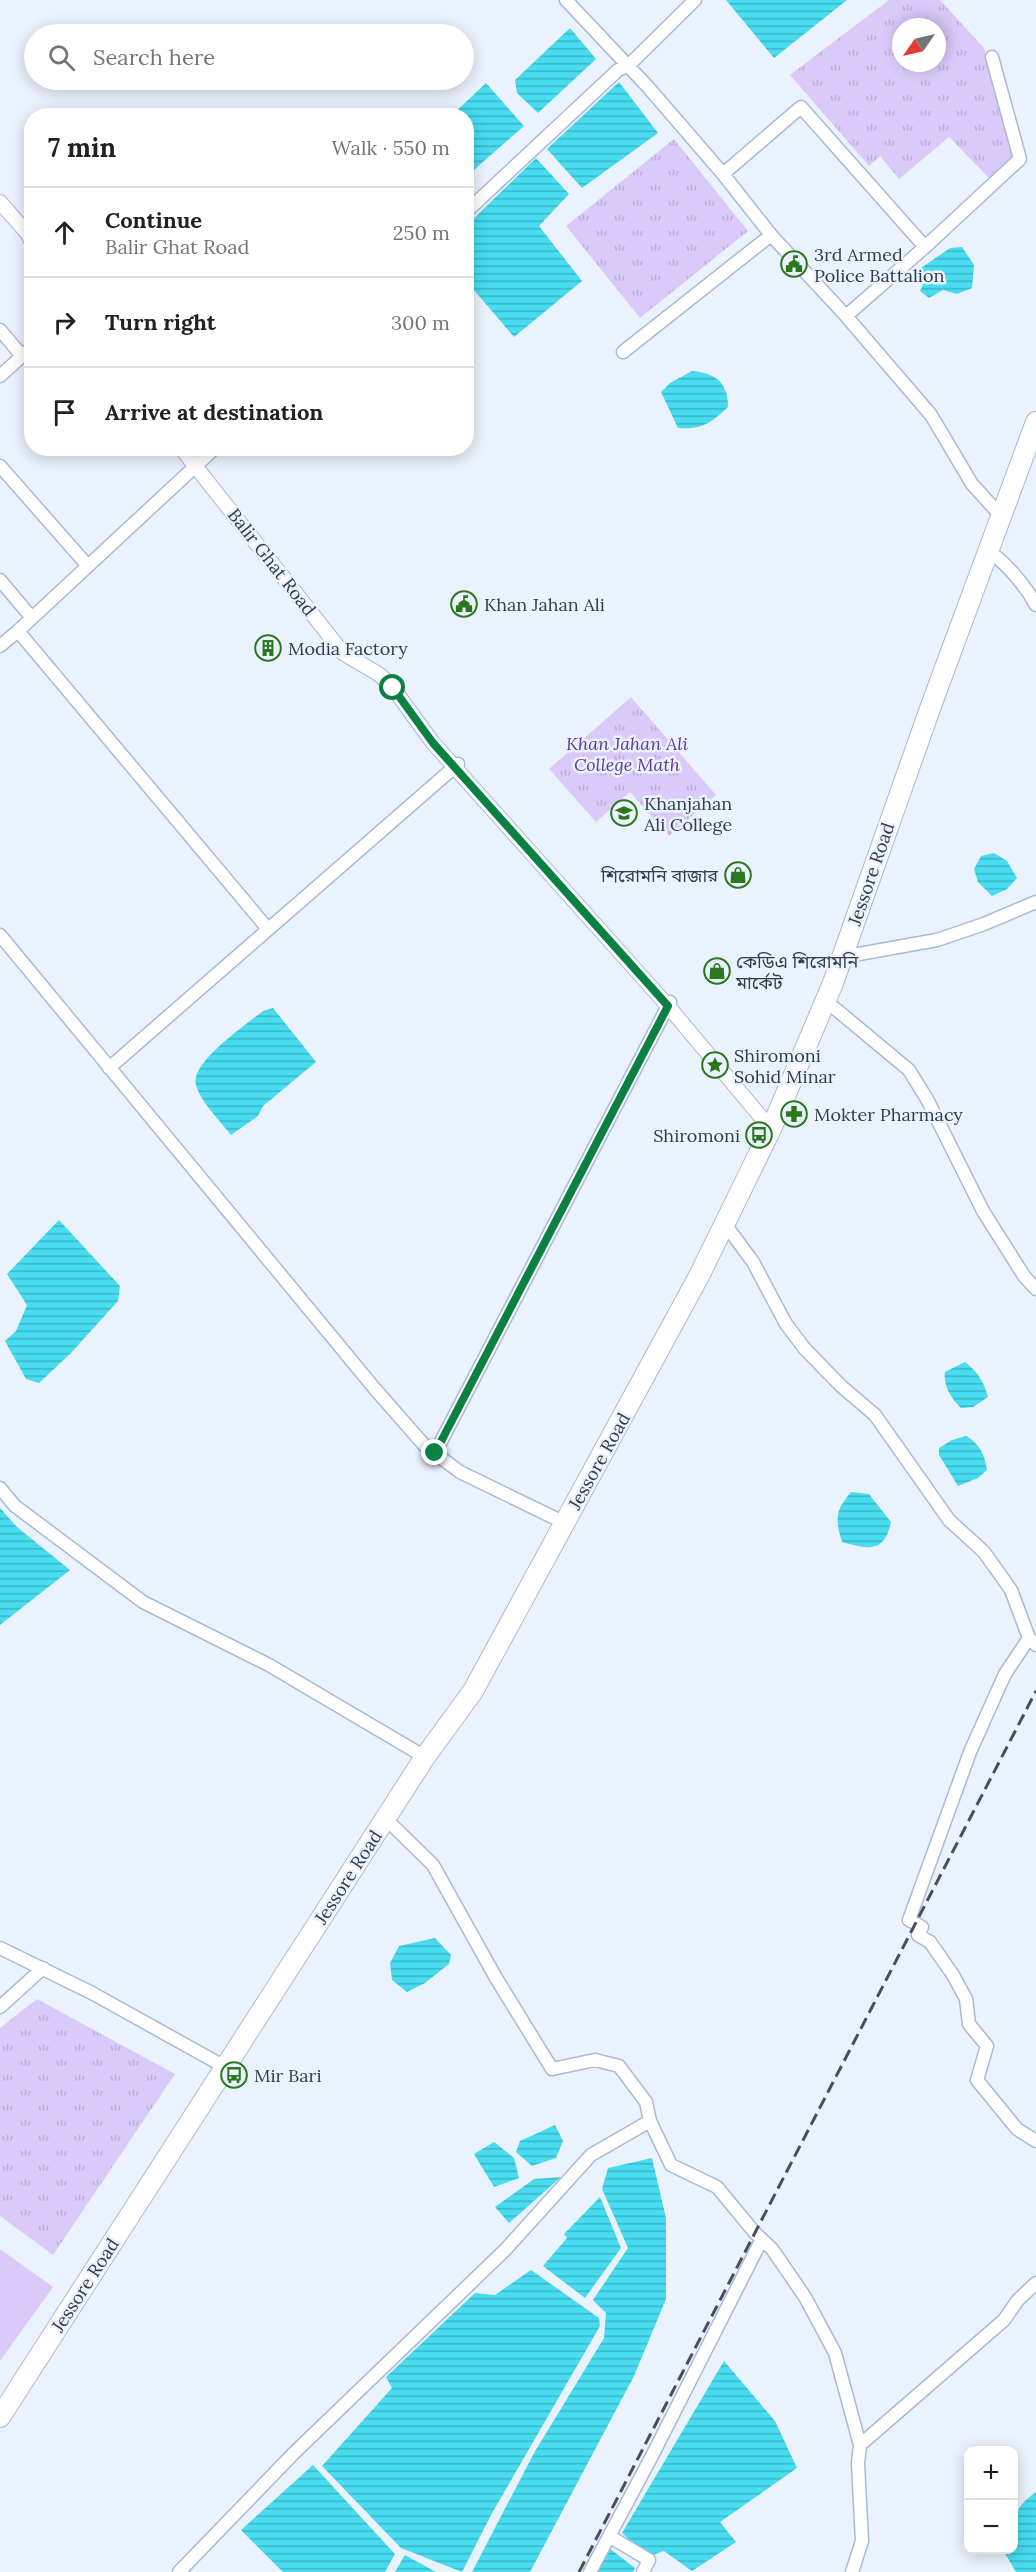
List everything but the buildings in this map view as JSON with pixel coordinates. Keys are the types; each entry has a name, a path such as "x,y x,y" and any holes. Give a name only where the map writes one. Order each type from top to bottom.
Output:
{"highway":[{"name":"Jessore Road","path":"0,2417 425,1757 473,1691 725,1224 772,1127 826,1001 932,703 1036,422"}],"street":[{"path":"566,0 628,66 723,174 771,235 846,316 931,416 972,484 1001,516"},
{"path":"474,205 618,70 628,66 695,0"},
{"path":"846,316 1020,159 992,57"},
{"path":"723,174 801,107 925,247"},
{"path":"0,195 24,222"},
{"path":"0,202 24,229"},
{"path":"623,352 771,235"},
{"path":"0,330 24,350"},
{"path":"0,376 24,355"},
{"name":"Balir Ghat Road","path":"189,456 198,465"},
{"name":"Balir Ghat Road","path":"192,456 346,649 383,670 456,766 669,1004 772,1127"},
{"path":"0,646 207,456"},
{"path":"0,466 88,566"},
{"path":"988,550 1008,565 1024,584 1036,606"},
{"path":"0,580 32,618"},
{"path":"18,631 268,929"},
{"path":"110,1068 456,766"},
{"path":"842,957 937,940 984,924 1036,902"},
{"path":"0,935 375,1389 426,1446 460,1472 565,1523"},
{"path":"826,1001 909,1070 928,1101 983,1211 1024,1276 1036,1289"},
{"path":"435,1453 669,1004"},
{"path":"725,1224 753,1262 786,1323 805,1349 841,1386 875,1415 949,1520 984,1552 1011,1590 1032,1641 1005,1674 970,1752 909,1920 922,1927 918,1935 930,1942 953,1975 966,1999 969,2024 987,2046 977,2080 1017,2129 1036,2141"},
{"path":"0,1488 15,1506 143,1602 269,1665 425,1757"},
{"path":"386,1819 433,1865 496,1978 552,2069 595,2060 619,2066 646,2102 650,2121 670,2165 717,2187 772,2249 805,2297 835,2353 860,2445 858,2463 862,2541 852,2572"},
{"path":"0,1948 92,1993 225,2067"},
{"path":"0,2007 43,1968"},
{"path":"179,2572 294,2453 505,2250 591,2155 650,2121"},
{"path":"590,2572 653,2454 762,2239"},
{"path":"860,2445 1004,2320 1018,2300 1036,2283"},
{"path":"609,2536 649,2560 643,2572"}],"green space":[{"path":"889,0 940,0 984,48 1013,157 989,178 949,137 899,179 880,156 869,166 790,75"},
{"path":"674,139 748,231 640,318 566,226"},
{"name":"Khan Jahan Ali College Math","path":"631,697 716,795 669,836 630,792 596,822 549,769"},
{"path":"37,1999 175,2074 53,2255 0,2216 0,2028"},
{"path":"0,2249 53,2287 0,2361"}],"water":[{"path":"726,0 847,0 774,58"},
{"path":"570,28 596,59 538,113 517,93 515,80"},
{"path":"619,82 658,133 582,188 547,149"},
{"path":"486,83 524,126 474,170 474,108 459,108"},
{"path":"536,158 569,194 539,226 582,281 514,337 474,290 474,218"},
{"path":"962,247 974,265 972,288 957,294 943,290 929,298 920,291 923,284 921,268 950,248"},
{"path":"692,371 708,374 719,381 726,392 728,407 706,424 694,428 678,428 661,392 670,383"},
{"path":"994,853 1007,861 1017,878 1007,889 992,896 978,882 974,869 981,856"},
{"path":"273,1008 316,1062 263,1106 258,1116 231,1135 202,1098 196,1085 196,1076 210,1055 233,1034 263,1011"},
{"path":"59,1220 120,1286 118,1301 70,1354 39,1383 26,1379 5,1341 16,1331 27,1305 7,1274"},
{"path":"965,1362 980,1377 988,1397 973,1407 961,1408 948,1392 945,1372"},
{"path":"966,1436 981,1450 987,1470 978,1478 958,1486 939,1455 939,1448 952,1440"},
{"path":"851,1492 869,1494 891,1522 884,1540 874,1547 842,1542 838,1527 839,1510"},
{"path":"0,1508 17,1527 70,1570 0,1625"},
{"path":"435,1938 451,1955 449,1964 425,1983 407,1992 392,1980 390,1963 399,1946"},
{"path":"555,2125 563,2141 556,2158 532,2166 516,2152 520,2141"},
{"path":"494,2142 514,2158 519,2178 494,2187 474,2154"},
{"path":"652,2158 666,2218 666,2299 634,2376 530,2572 472,2572 534,2453 604,2338 606,2313 593,2300 628,2248 602,2189 608,2168"},
{"path":"561,2177 509,2223 495,2207 534,2179"},
{"path":"600,2197 621,2248 585,2298 543,2266 567,2238 564,2234"},
{"path":"531,2270 599,2318 600,2326 491,2515 462,2572 401,2548 322,2466 392,2388 386,2377 475,2293 495,2295"},
{"path":"724,2361 775,2421 797,2468 720,2522 736,2542 692,2571 664,2551 647,2557 622,2533"},
{"path":"313,2465 395,2554 385,2572 283,2572 241,2530"},
{"path":"1036,2492 1036,2572 1016,2572 1005,2554 1018,2554 1018,2510"},
{"path":"609,2548 635,2568 633,2572 596,2572"},
{"path":"405,2555 436,2572 395,2572"}],"railway":[{"path":"579,2572 1036,1691"}],"place":[{"name":"3rd Armed Police Battalion","path":"794,264"},
{"name":"Khan Jahan Ali","path":"464,604"},
{"name":"Modia Factory","path":"268,648"},
{"name":"Khanjahan Ali College","path":"624,813"},
{"name":"শিরোমনি বাজার","path":"738,875"},
{"name":"কেডিএ শিরোমনি মার্কেট","path":"717,971"},
{"name":"Shiromoni Sohid Minar","path":"715,1065"},
{"name":"Mokter Pharmacy","path":"794,1114"},
{"name":"Shiromoni","path":"759,1135"},
{"name":"Mir Bari","path":"234,2075"}],"route":[{"path":"393,688 433,743 668,1006 435,1453"}]}
